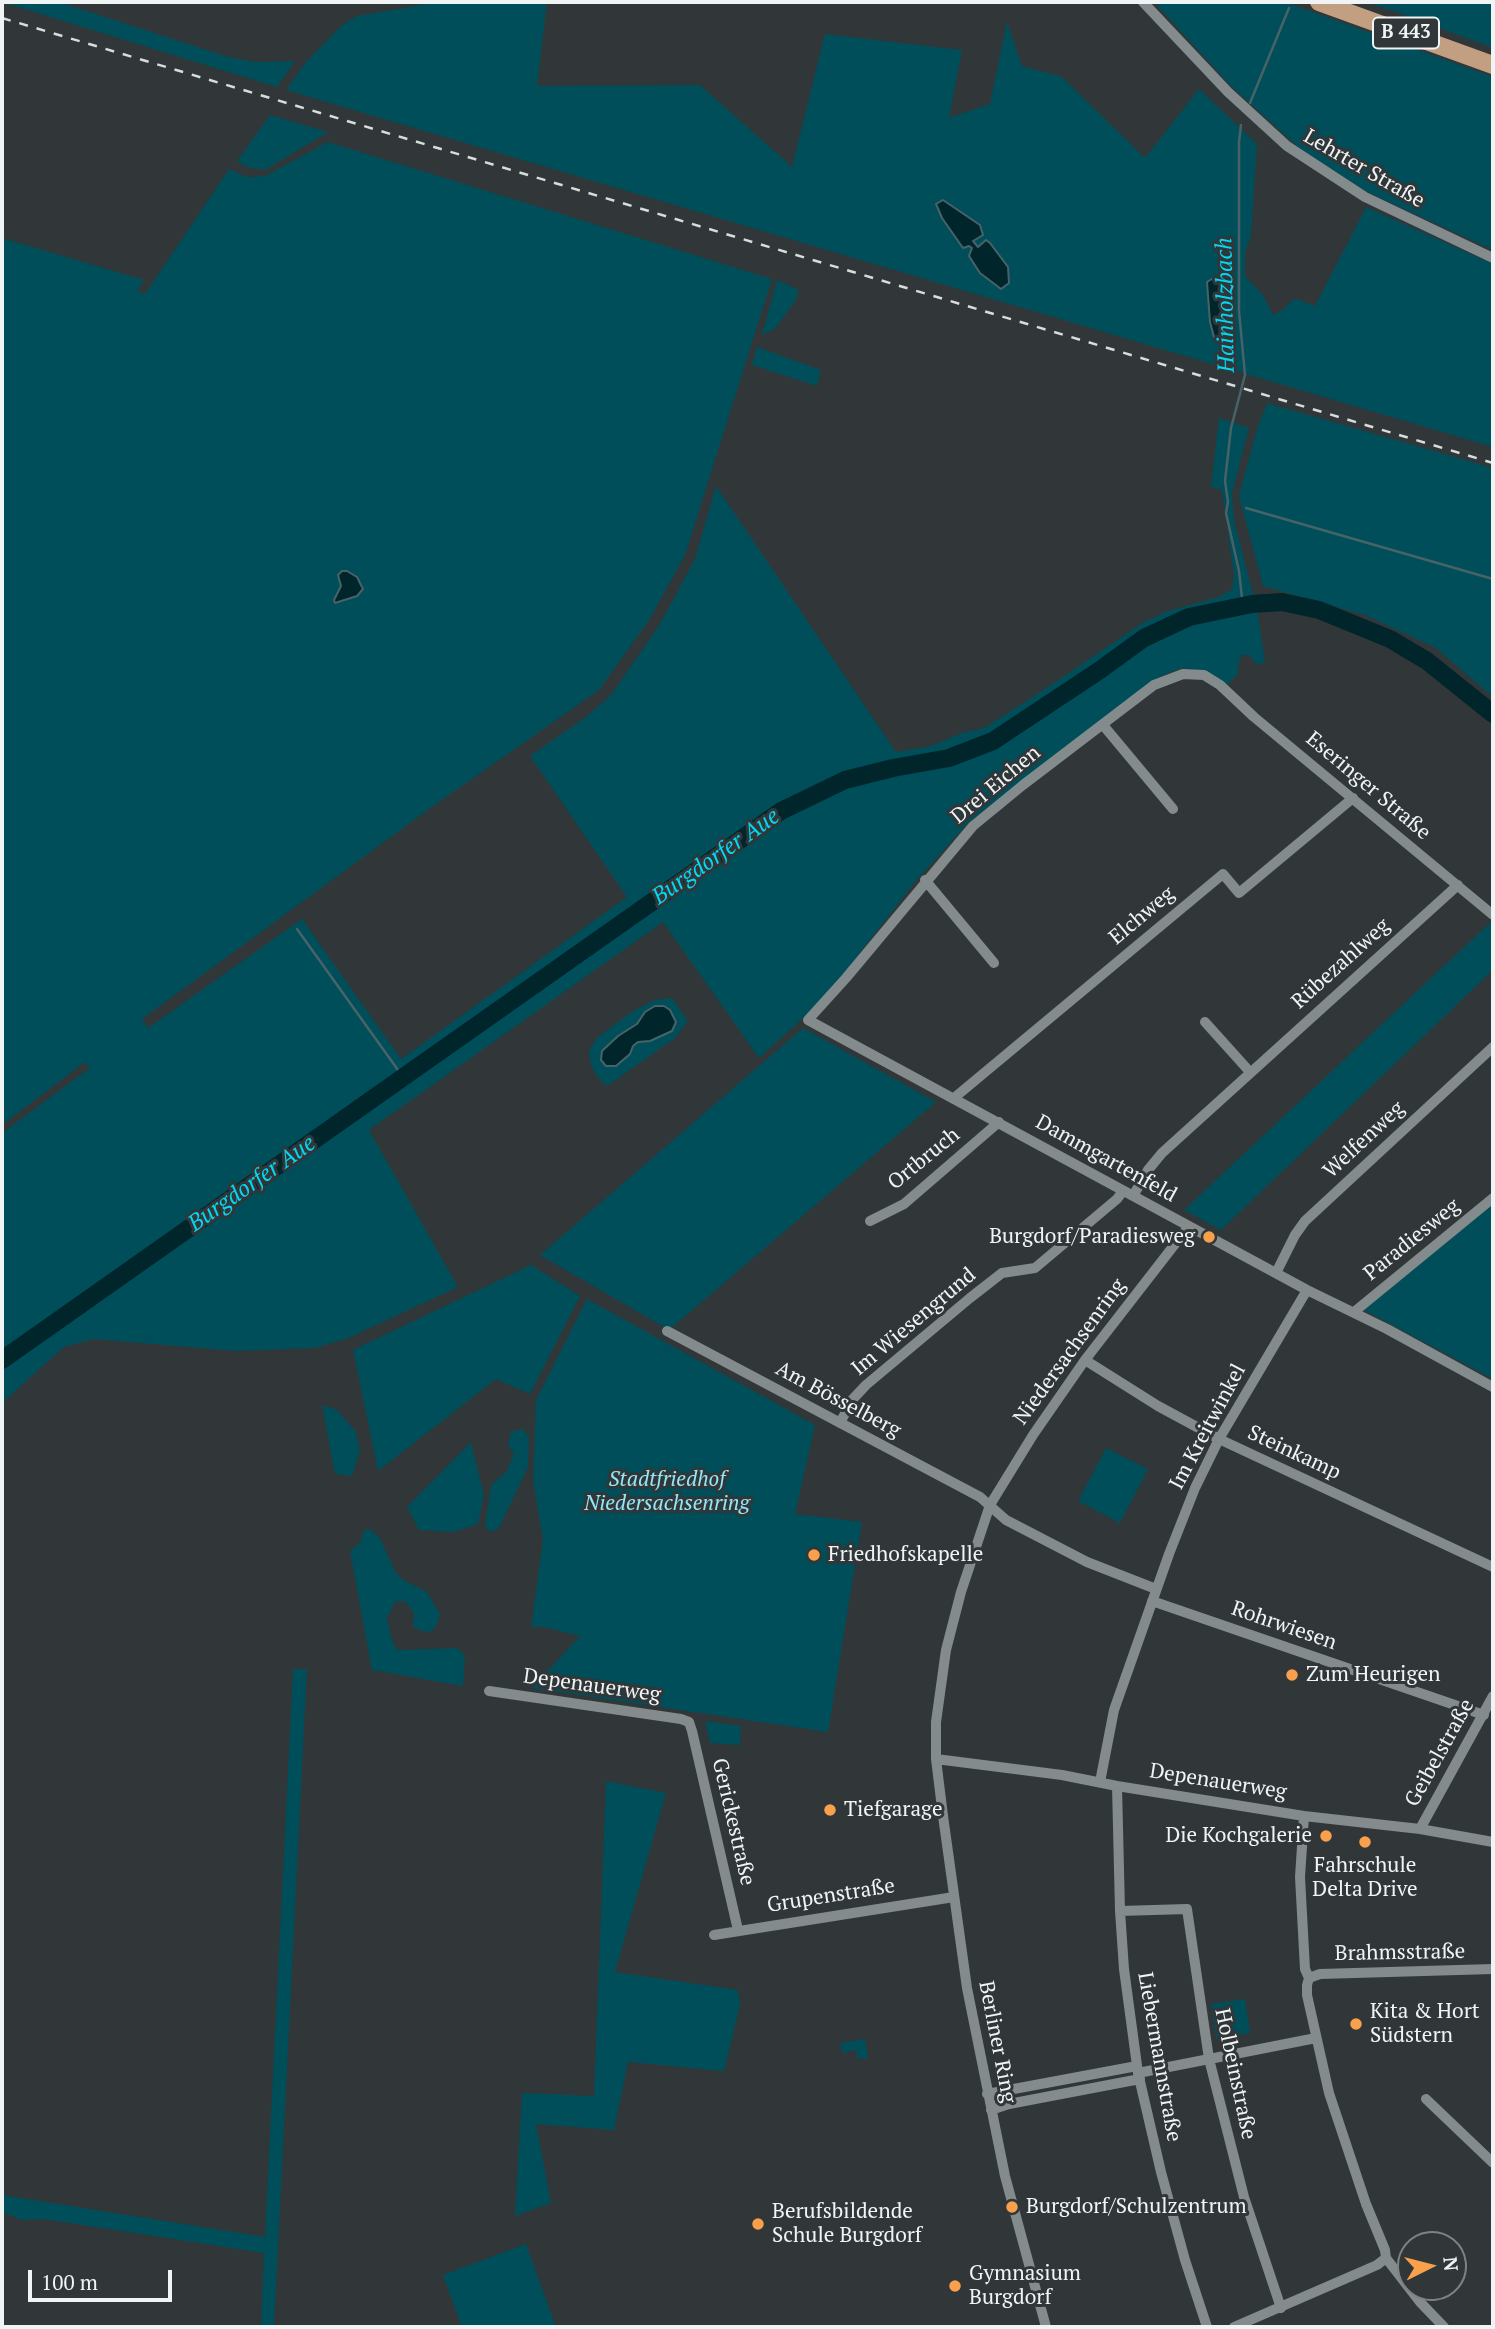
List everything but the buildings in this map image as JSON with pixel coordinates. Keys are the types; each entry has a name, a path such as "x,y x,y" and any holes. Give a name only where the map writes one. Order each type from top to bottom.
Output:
{"main road":[{"name":"B 443","path":"1320,2 1493,65"}],"street":[{"name":"Lehrter Straße","path":"1143,2 1228,92 1287,146 1365,197 1493,258"},
{"name":"Drei Eichen","path":"808,1020 973,826 1023,785 1154,685 1183,674 1203,675 1220,685"},
{"name":"Eseringer Straße","path":"1220,685 1254,717 1493,915"},
{"path":"1103,725 1173,809"},
{"name":"Elchweg","path":"954,1098 1223,874 1239,893 1353,797"},
{"path":"925,880 994,963"},
{"name":"Rübezahlweg","path":"1128,1194 1162,1153 1458,885"},
{"name":"Dammgartenfeld","path":"808,1020 1307,1290 1387,1329 1493,1387"},
{"path":"1205,1022 1250,1072"},
{"name":"Welfenweg","path":"1276,1273 1305,1221 1493,1047"},
{"name":"Ortbruch","path":"870,1221 904,1204 999,1122"},
{"name":"Im Wiesengrund","path":"840,1423 852,1400 866,1385 970,1298 1002,1273 1035,1268 1117,1199 1128,1194"},
{"name":"Paradiesweg","path":"1354,1312 1493,1198"},
{"name":"Niedersachsenring","path":"936,1759 936,1722 946,1650 961,1592 990,1505 1033,1435 1085,1360 1189,1226"},
{"name":"Im Kreitwinkel","path":"1100,1782 1114,1710 1195,1488 1219,1439 1307,1290"},
{"name":"Am Bösselberg","path":"667,1331 980,1497 990,1505"},
{"name":"Steinkamp","path":"1085,1360 1158,1406 1219,1439 1493,1567"},
{"path":"990,1505 1006,1520 1087,1562 1156,1589"},
{"name":"Rohrwiesen","path":"1152,1601 1484,1715"},
{"name":"Depenauerweg","path":"489,1691 688,1722"},
{"name":"Geibelstraße","path":"1420,1829 1493,1696"},
{"name":"Gerickestraße","path":"688,1722 738,1930"},
{"name":"Depenauerweg","path":"936,1759 1062,1774 1117,1786 1304,1816 1420,1829 1493,1842"},
{"name":"Berliner Ring","path":"936,1759 967,1988 990,2110 1020,2240 1046,2327"},
{"name":"Liebermannstraße","path":"1117,1786 1124,1969 1138,2072 1161,2172 1207,2327"},
{"path":"1304,1816 1300,1877 1305,1969 1309,1978 1307,1995 1335,2116 1386,2258 1420,2302 1444,2327"},
{"name":"Grupenstraße","path":"714,1935 954,1897"},
{"name":"Holbeinstraße","path":"1120,1910 1187,1909 1209,2059 1244,2197 1281,2308"},
{"name":"Brahmsstraße","path":"1309,1978 1320,1974 1493,1969"},
{"path":"987,2094 1138,2072 1316,2038"},
{"path":"990,2110 1138,2072"},
{"path":"1426,2099 1493,2163"},
{"path":"1234,2327 1377,2265 1386,2258"}],"green space":[{"path":"2,2 59,2 228,57 255,62 295,61 277,87"},
{"path":"438,2 547,2 537,86 700,85 792,167 825,34 962,50 949,118 990,104 1007,22 1022,66 1062,77 1145,158 1199,89 1257,144 1251,236 1245,253 1245,276 1263,295 1273,315 1297,299 1315,306 1366,207 1493,264 1493,447 286,90 306,62 342,25 357,16","holes":["980,225 973,241 978,248 986,240 1008,267 969,246"]},
{"path":"1154,2 1285,2 1493,77 1493,250 1367,192 1299,148 1231,86"},
{"path":"1365,2 1493,2 1493,48 1394,11"},
{"path":"270,115 328,132 265,170 247,167 237,161"},
{"path":"328,142 772,279 685,555 649,620 599,690 429,809 142,1019 148,1028 302,919 401,1059 627,897 530,756 586,717 611,695 660,624 695,559 716,486 896,752 931,746 962,733 984,728 1144,622 1168,611 1219,597 1232,589 1234,575 1222,490 1211,487 1219,418 1249,428 1232,493 1234,521 1254,598 1189,613 1144,634 991,738 950,753 894,763 843,777 778,808 2,1356 2,1133 90,1068 85,1062 2,1125 2,238 144,280 137,291 145,294 229,169 247,177 265,176"},
{"path":"777,280 799,290 795,301 775,329 762,335"},
{"path":"757,347 821,370 817,386 752,365"},
{"path":"1267,403 1493,468 1493,697 1436,648 1365,615 1263,586 1239,496"},
{"path":"1257,608 1265,662 1257,665 1249,655 1242,655 1238,674 1227,685 1204,670 1181,668 1159,677 969,822 915,882 824,999 759,1058 663,922 369,1130 458,1287 346,1339 314,1348 235,1351 94,1339 64,1347 2,1403 2,1367 653,908 794,812 854,784 952,762 982,751 1013,736 1065,703 1155,638 1199,620"},
{"path":"1493,920 1493,970 1221,1230 1184,1210"},
{"path":"672,998 688,1021 675,1038 607,1086 591,1066 589,1050 598,1037 633,1011 655,1000","holes":["642,1019 650,1041 638,1042 633,1046 618,1036"]},
{"path":"803,1028 936,1102 669,1330 540,1255"},
{"path":"1493,1203 1493,1379 1364,1310"},
{"path":"531,1265 580,1296 530,1394 496,1379 378,1471 353,1350"},
{"name":"Stadtfriedhof Niedersachsenring","path":"587,1299 815,1425 795,1514 862,1522 828,1732 532,1688 580,1636 543,1627 531,1627 543,1540 533,1480 536,1400"},
{"path":"322,1405 337,1410 356,1432 360,1450 352,1476 335,1474"},
{"path":"523,1429 529,1438 528,1467 499,1528 490,1532 485,1526 491,1485 506,1472 514,1454 508,1445 511,1432"},
{"path":"471,1442 484,1495 478,1524 454,1532 419,1530 407,1507"},
{"path":"1106,1448 1148,1469 1120,1523 1078,1501"},
{"path":"370,1529 380,1538 396,1573 405,1581 427,1592 440,1614 436,1627 428,1633 413,1627 414,1613 405,1601 395,1602 387,1618 397,1650 457,1648 465,1655 463,1686 372,1670 350,1551 360,1543 364,1530"},
{"path":"293,1669 307,1669 274,2327 261,2327 264,2253 44,2219 22,2220 2,2212 2,2195 265,2237"},
{"path":"705,1721 741,1726 740,1745 710,1743"},
{"path":"606,1781 666,1793 615,1972 738,1990 740,2005 724,2071 628,2062 614,2130 536,2124 551,2203 515,2216 522,2093 594,2096"},
{"path":"1245,1999 1250,2033 1216,2038 1211,2004"},
{"path":"865,2039 868,2058 858,2059 856,2050 842,2053 840,2043"},
{"path":"526,2244 556,2327 462,2327 443,2275"}],"water":[{"path":"943,200 980,225 983,235 973,241 978,247 986,240 1008,267 1009,283 1001,289 980,273 969,256 972,248 963,248 942,218 936,204"},
{"path":"1215,277 1226,278 1230,335 1214,337 1207,282"},
{"path":"342,571 357,577 363,589 357,596 335,603 341,586 338,575"},
{"path":"655,1006 664,1006 670,1010 676,1022 672,1031 650,1041 638,1042 630,1054 616,1066 606,1066 601,1060 602,1051"}],"waterway":[{"name":"Hainholzbach","path":"1250,103 1289,8"},
{"name":"Hainholzbach","path":"1241,125 1239,311 1245,375 1231,428 1225,481 1228,502 1226,513 1239,571 1243,607"},
{"path":"1246,508 1493,579"},
{"name":"Burgdorfer Aue","path":"2,1360 781,811 845,780 949,758 993,741 1144,638 1189,617 1252,604 1282,602 1319,610 1390,639 1427,661 1493,714"},
{"path":"297,929 403,1077"}],"railway":[{"path":"2,18 1493,463"}],"place":[{"name":"Burgdorf/Paradiesweg","path":"1209,1237"},
{"name":"Friedhofskapelle","path":"814,1555"},
{"name":"Zum Heurigen","path":"1292,1675"},
{"name":"Tiefgarage","path":"830,1810"},
{"name":"Die Kochgalerie","path":"1326,1836"},
{"name":"Fahrschule Delta Drive","path":"1365,1842"},
{"name":"Kita & Hort Südstern","path":"1356,2024"},
{"name":"Burgdorf/Schulzentrum","path":"1012,2207"},
{"name":"Berufsbildende Schule Burgdorf","path":"758,2224"},
{"name":"Gymnasium Burgdorf","path":"955,2286"}]}
